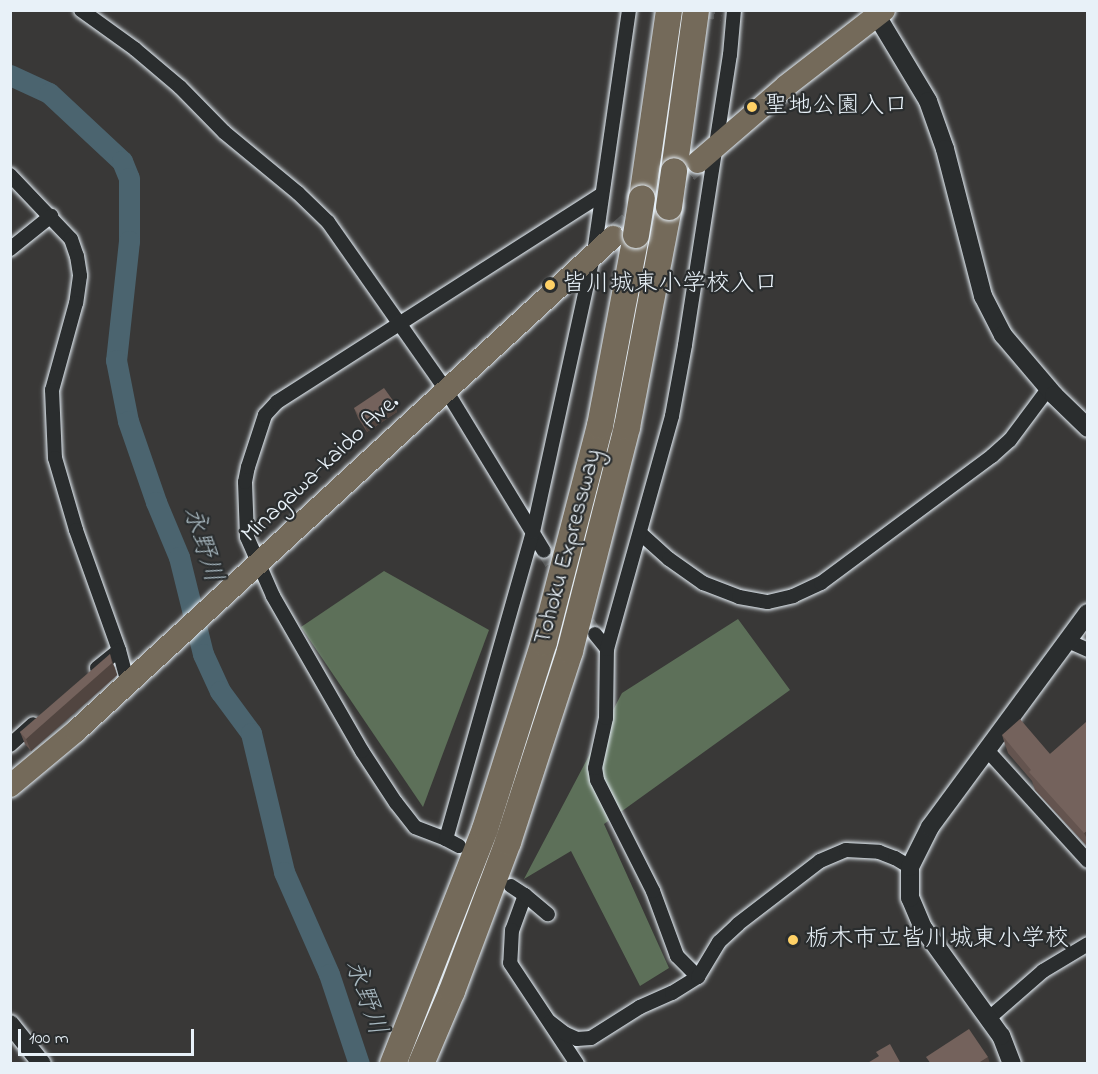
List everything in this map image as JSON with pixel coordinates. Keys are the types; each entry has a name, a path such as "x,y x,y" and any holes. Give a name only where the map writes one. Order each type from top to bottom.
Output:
{"highway":[{"name":"Tohoku Expressway","path":"393,1064 460,895 520,720 579,514 614,359 624,236 642,198 669,10"},
{"name":"Tohoku Expressway","path":"421,1064 478,922 535,764 570,651 606,519 627,427 669,207 696,10"}],"main road":[{"path":"698,162 786,86 881,13"},
{"name":"Minagawa-kaido Ave.","path":"10,786 256,566 594,253 624,236"}],"street":[{"path":"81,10 135,49 180,87 224,132 328,222 446,390 544,551"},
{"path":"446,839 533,532 594,253 629,10"},
{"path":"698,977 677,956 653,891 597,780 597,755 606,718 607,649 672,416 730,55 730,13"},
{"path":"881,13 928,101 945,149 983,296 1003,335 1048,389 1088,428"},
{"path":"10,176 71,239 77,256 80,276 76,303 52,390 55,458 76,530 119,650 132,679"},
{"path":"459,846 415,827 396,803 351,731 256,566 247,537 245,482 266,415 276,402 601,195"},
{"path":"10,249 51,216"},
{"path":"640,533 669,559 703,583 738,597 768,602 794,596 821,583 992,456 1010,440 1048,389"},
{"path":"1012,1064 1001,1035 923,928 910,898 910,867 930,827 1088,613"},
{"path":"595,634 607,649"},
{"path":"1068,641 1088,650"},
{"path":"83,681 119,650"},
{"path":"10,746 46,712"},
{"path":"986,749 1088,861"},
{"path":"550,1022 564,1033 577,1039 591,1038 640,1007 672,993 698,977 720,942 738,924 820,861 846,849 866,850 895,858 910,867"},
{"path":"511,886 525,894 548,914"},
{"path":"525,894 512,930 510,963 578,1064"},
{"path":"988,1019 1043,971 1088,944"},
{"path":"10,1024 42,1064"}],"green space":[{"path":"384,571 489,630 423,807 301,627"},
{"path":"738,619 790,690 604,824 669,968 640,986 571,851 524,879 622,693"}],"building":[{"path":"384,388 394,402 364,423 354,408"},
{"path":"110,654 112,663 26,739 20,732"},
{"path":"1020,719 1050,754 1086,722 1088,724 1088,830 1084,833 1029,772 1031,770 1002,735"},
{"path":"969,1029 988,1057 977,1064 931,1064 926,1057"},
{"path":"890,1044 901,1064 866,1064 879,1056 876,1052"}],"waterway":[{"name":"永野川","path":"10,75 49,93 122,161 129,178 129,241 116,360 128,421 156,502 179,557 203,654 220,691 251,733 284,872 329,974 359,1064"}],"tunnel":[{"path":"701,10 722,14"},
{"path":"613,237 698,162"},
{"path":"544,551 595,634"}],"place":[{"name":"聖地公園入口","path":"752,107"},
{"name":"皆川城東小学校入口","path":"550,285"},
{"name":"栃木市立皆川城東小学校","path":"793,940"}]}
